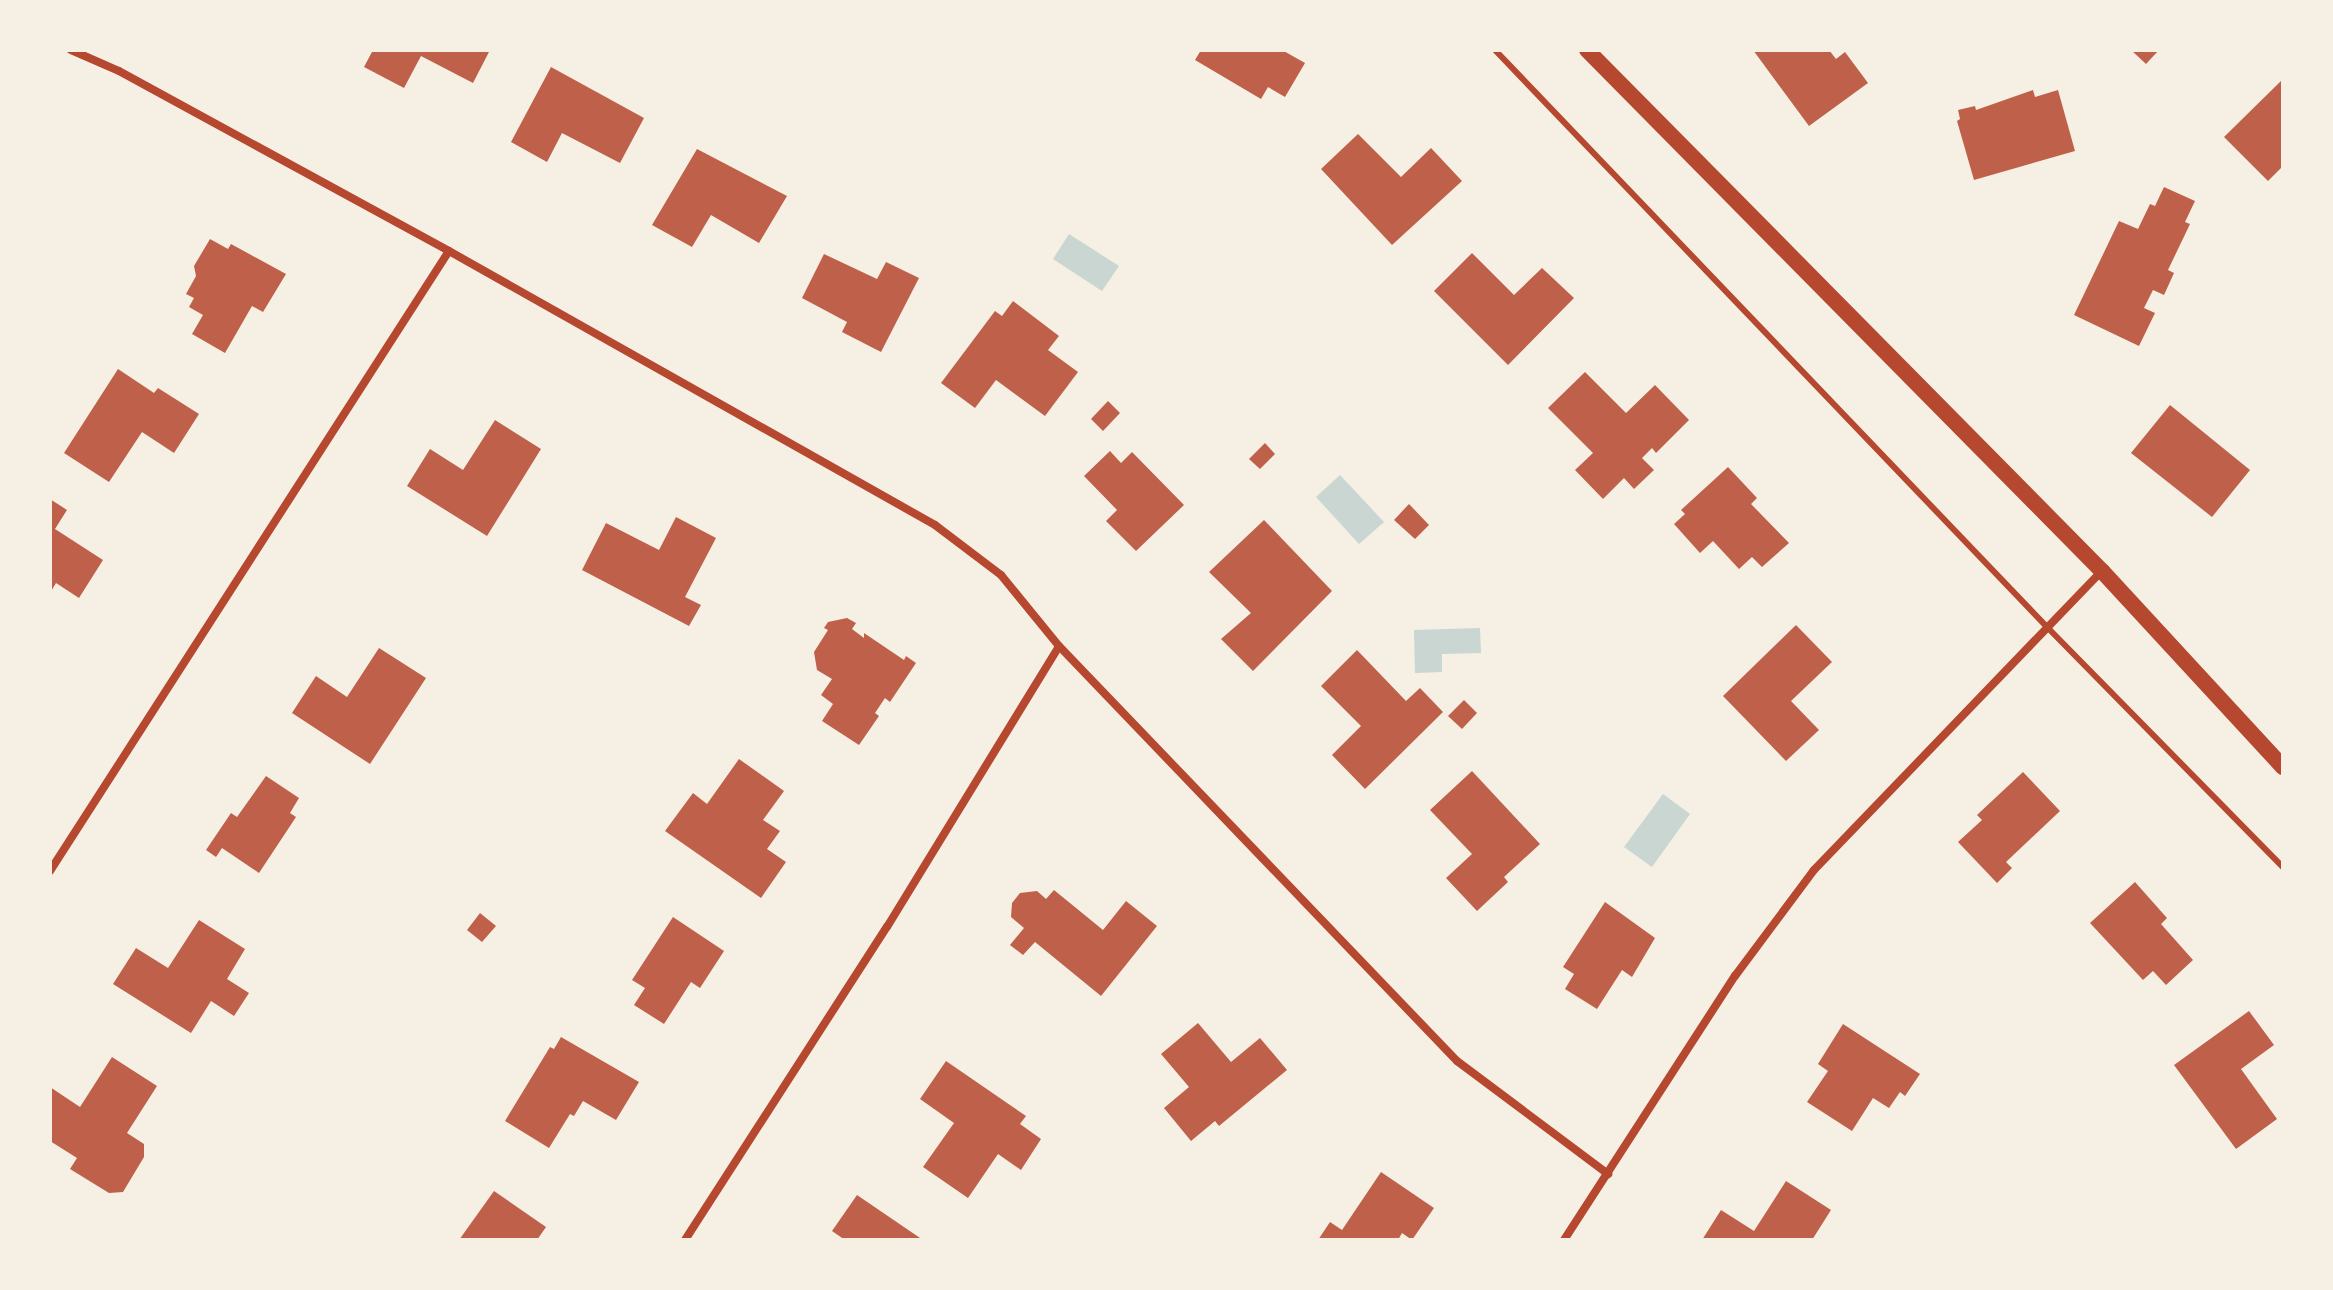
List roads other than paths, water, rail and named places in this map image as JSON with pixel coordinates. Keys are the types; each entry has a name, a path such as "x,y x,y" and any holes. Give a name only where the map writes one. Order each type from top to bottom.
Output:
{"main road":[{"path":"1587,50 2102,571 2283,767"}],"street":[{"path":"71,50 119,71 449,251 935,525 1001,575 1059,646 1457,1061 1608,1174"},
{"path":"50,871 449,251"},
{"path":"1564,1240 1735,976 1814,870 2102,571"},
{"path":"685,1240 887,927 1059,646"}],"lane":[{"path":"1495,50 2046,626 2283,867"}]}
